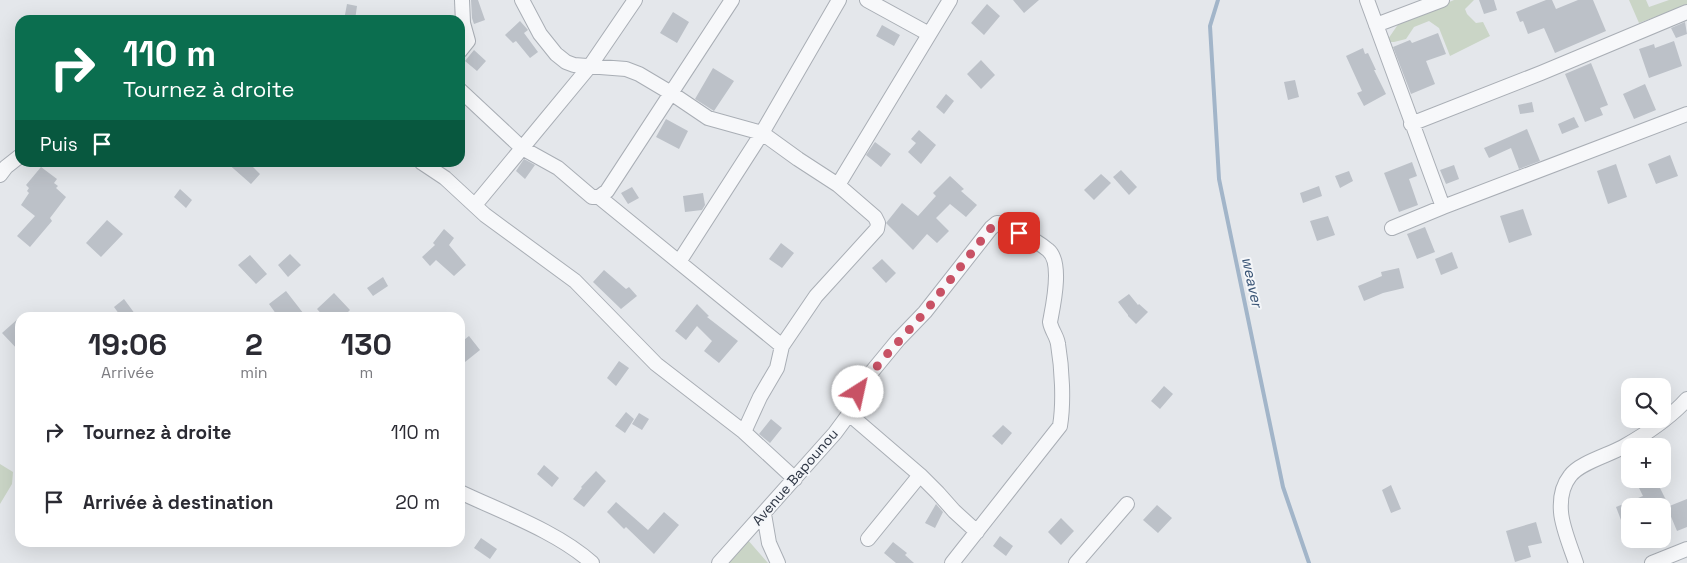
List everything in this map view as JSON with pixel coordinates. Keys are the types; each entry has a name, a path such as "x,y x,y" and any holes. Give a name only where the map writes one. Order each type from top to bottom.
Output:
{"street":[{"path":"462,0 463,15"},
{"path":"522,0 540,34 556,54 566,62 574,65 626,69 639,74 671,93 708,118 762,133 838,185 875,217 878,223 877,229 816,296 782,346 777,368 760,397 744,432"},
{"path":"475,205 590,66 635,0"},
{"path":"599,197 607,190 732,0"},
{"path":"679,262 762,133 839,0"},
{"path":"867,0 929,34"},
{"path":"838,185 950,0"},
{"path":"1367,0 1443,207"},
{"path":"1376,25 1442,0"},
{"path":"1411,124 1541,73 1687,12"},
{"path":"465,95 522,148 558,168 592,197 599,197 782,346"},
{"path":"1392,228 1687,114"},
{"path":"0,174 15,160"},
{"path":"428,167 445,178 485,215 575,281 656,364 744,432 795,479"},
{"name":"Avenue Bapounou","path":"719,563 819,452 849,414 858,392 875,367 925,312 991,228 997,223 1004,224 1050,250 1055,263 1056,282 1050,322 1058,342 1063,410 1060,426 977,532"},
{"path":"1576,563 1561,514 1563,487 1570,474 1586,464 1622,448 1654,429 1687,399"},
{"path":"849,414 920,475 954,512 977,532 952,563"},
{"path":"868,539 920,475"},
{"path":"465,494 556,537 580,552 592,563"},
{"path":"1076,563 1127,504"},
{"path":"764,514 769,543 778,563"},
{"path":"1652,563 1687,549"}],"green space":[{"path":"1454,0 1474,0 1465,9 1467,14 1476,23 1483,22 1490,36 1450,56 1439,28 1429,21 1414,27 1406,39 1386,42 1399,23"},
{"path":"1629,0 1646,0 1649,7 1669,0 1687,0 1687,5 1639,23"},
{"path":"0,464 13,472 12,484 0,504"},
{"path":"747,539 768,563 727,563"}],"building":[{"path":"471,0 478,0 485,20 474,24"},
{"path":"1013,0 1039,0 1024,13"},
{"path":"1479,0 1494,0 1497,10 1484,14"},
{"path":"1546,0 1552,0 1556,9 1578,0 1593,0 1606,31 1555,53 1544,28 1528,34 1523,21 1520,22 1516,12"},
{"path":"347,4 357,6 356,15 345,15"},
{"path":"987,4 1000,16 984,35 971,23"},
{"path":"673,12 689,22 677,43 660,33"},
{"path":"520,21 528,30 524,33 538,52 530,58 516,41 513,43 505,35"},
{"path":"1685,22 1687,34 1676,38 1671,28"},
{"path":"882,25 900,35 894,46 876,36"},
{"path":"1438,33 1446,54 1426,61 1435,84 1411,94 1393,47 1410,40 1412,43"},
{"path":"1674,41 1682,66 1649,78 1639,49 1654,44 1655,48"},
{"path":"1363,48 1365,54 1368,53 1386,94 1364,106 1357,93 1362,91 1346,56"},
{"path":"474,50 486,61 477,71 465,61"},
{"path":"981,60 995,75 981,89 967,74"},
{"path":"1591,63 1608,105 1600,108 1603,115 1585,122 1565,74"},
{"path":"713,68 734,81 714,111 695,99"},
{"path":"1295,80 1299,97 1288,100 1284,82"},
{"path":"1645,84 1656,110 1634,119 1623,94"},
{"path":"946,94 954,101 944,114 936,107"},
{"path":"1532,102 1534,112 1520,114 1518,105"},
{"path":"1574,117 1579,127 1562,134 1558,124"},
{"path":"666,119 688,131 679,149 656,137"},
{"path":"1527,129 1540,161 1519,169 1511,148 1489,158 1484,148"},
{"path":"919,130 936,145 921,164 908,152 916,143 911,139"},
{"path":"875,142 891,154 881,167 866,155"},
{"path":"1670,155 1678,176 1656,184 1648,164"},
{"path":"524,159 535,165 525,179 516,171"},
{"path":"1412,162 1417,176 1409,179 1418,205 1399,212 1384,173"},
{"path":"1616,164 1627,197 1608,204 1597,171"},
{"path":"1454,165 1459,179 1446,184 1440,170"},
{"path":"41,167 57,179 54,183 58,186 56,188 66,197 50,218 52,221 30,247 17,236 35,216 21,205 29,193 27,191 29,188 26,185"},
{"path":"232,167 253,167 260,174 251,184"},
{"path":"1121,170 1137,187 1129,195 1113,177"},
{"path":"1349,171 1353,181 1340,188 1335,176"},
{"path":"1101,174 1111,183 1094,200 1084,190"},
{"path":"950,176 964,189 961,191 977,205 966,217 950,204 936,218 949,231 937,243 927,234 913,250 886,223 902,203 918,216 936,196 933,193"},
{"path":"1319,186 1322,196 1303,203 1300,193"},
{"path":"632,187 639,198 628,204 621,193"},
{"path":"180,189 192,200 186,208 174,197"},
{"path":"703,193 705,205 702,210 685,212 683,196"},
{"path":"1523,209 1532,235 1509,243 1500,216"},
{"path":"1328,216 1335,235 1317,241 1310,221"},
{"path":"107,220 123,234 101,257 86,243"},
{"path":"1425,227 1435,252 1417,259 1407,234"},
{"path":"444,229 454,238 449,245 466,265 454,276 436,260 430,266 422,257 435,245 433,243"},
{"path":"781,243 794,253 782,268 769,259"},
{"path":"1452,252 1458,268 1441,275 1435,259"},
{"path":"290,254 301,265 288,277 278,265"},
{"path":"250,255 267,274 256,284 238,265"},
{"path":"882,259 896,273 886,283 872,268"},
{"path":"1399,268 1404,288 1383,293 1364,301 1358,286 1382,276 1381,272"},
{"path":"604,270 626,289 629,287 637,296 621,309 593,282"},
{"path":"383,277 388,286 373,296 367,288"},
{"path":"286,291 302,312 275,312 269,304"},
{"path":"334,293 350,310 348,312 320,312 317,309"},
{"path":"1129,294 1138,305 1148,312 1136,324 1118,302"},
{"path":"124,299 134,312 118,312 114,307"},
{"path":"697,304 709,316 707,317 738,341 719,363 704,351 712,341 697,326 686,340 675,331"},
{"path":"15,321 15,347 2,333"},
{"path":"469,336 480,350 465,362 465,339"},
{"path":"619,361 629,368 616,386 607,378"},
{"path":"1164,386 1173,394 1160,409 1151,401"},
{"path":"626,412 634,419 625,433 615,426"},
{"path":"639,413 649,419 642,430 632,424"},
{"path":"771,419 782,428 770,443 759,434"},
{"path":"1003,425 1012,433 1002,445 992,436"},
{"path":"544,465 559,478 552,487 537,474"},
{"path":"596,471 606,481 584,507 573,499"},
{"path":"1391,485 1401,509 1391,513 1382,490"},
{"path":"1639,488 1660,488 1665,498 1638,498 1643,496"},
{"path":"1687,499 1687,527 1677,531 1671,517 1671,505"},
{"path":"616,502 648,530 664,512 679,525 654,554 607,512"},
{"path":"936,504 943,512 935,528 925,523"},
{"path":"1157,505 1172,518 1158,533 1143,520"},
{"path":"1621,505 1621,520 1616,507"},
{"path":"1061,518 1074,531 1061,545 1048,532"},
{"path":"1536,522 1542,543 1528,546 1531,557 1515,562 1506,531"},
{"path":"1000,536 1013,546 1006,556 993,546"},
{"path":"481,538 497,549 490,559 474,548"},
{"path":"893,542 907,553 905,555 914,563 896,563 884,553"}],"waterway":[{"name":"weaver","path":"1218,0 1210,26 1219,179 1283,487 1309,563"}],"route":[{"path":"858,392 898,340 925,312 991,228 997,223 1004,224 1019,233"}]}
